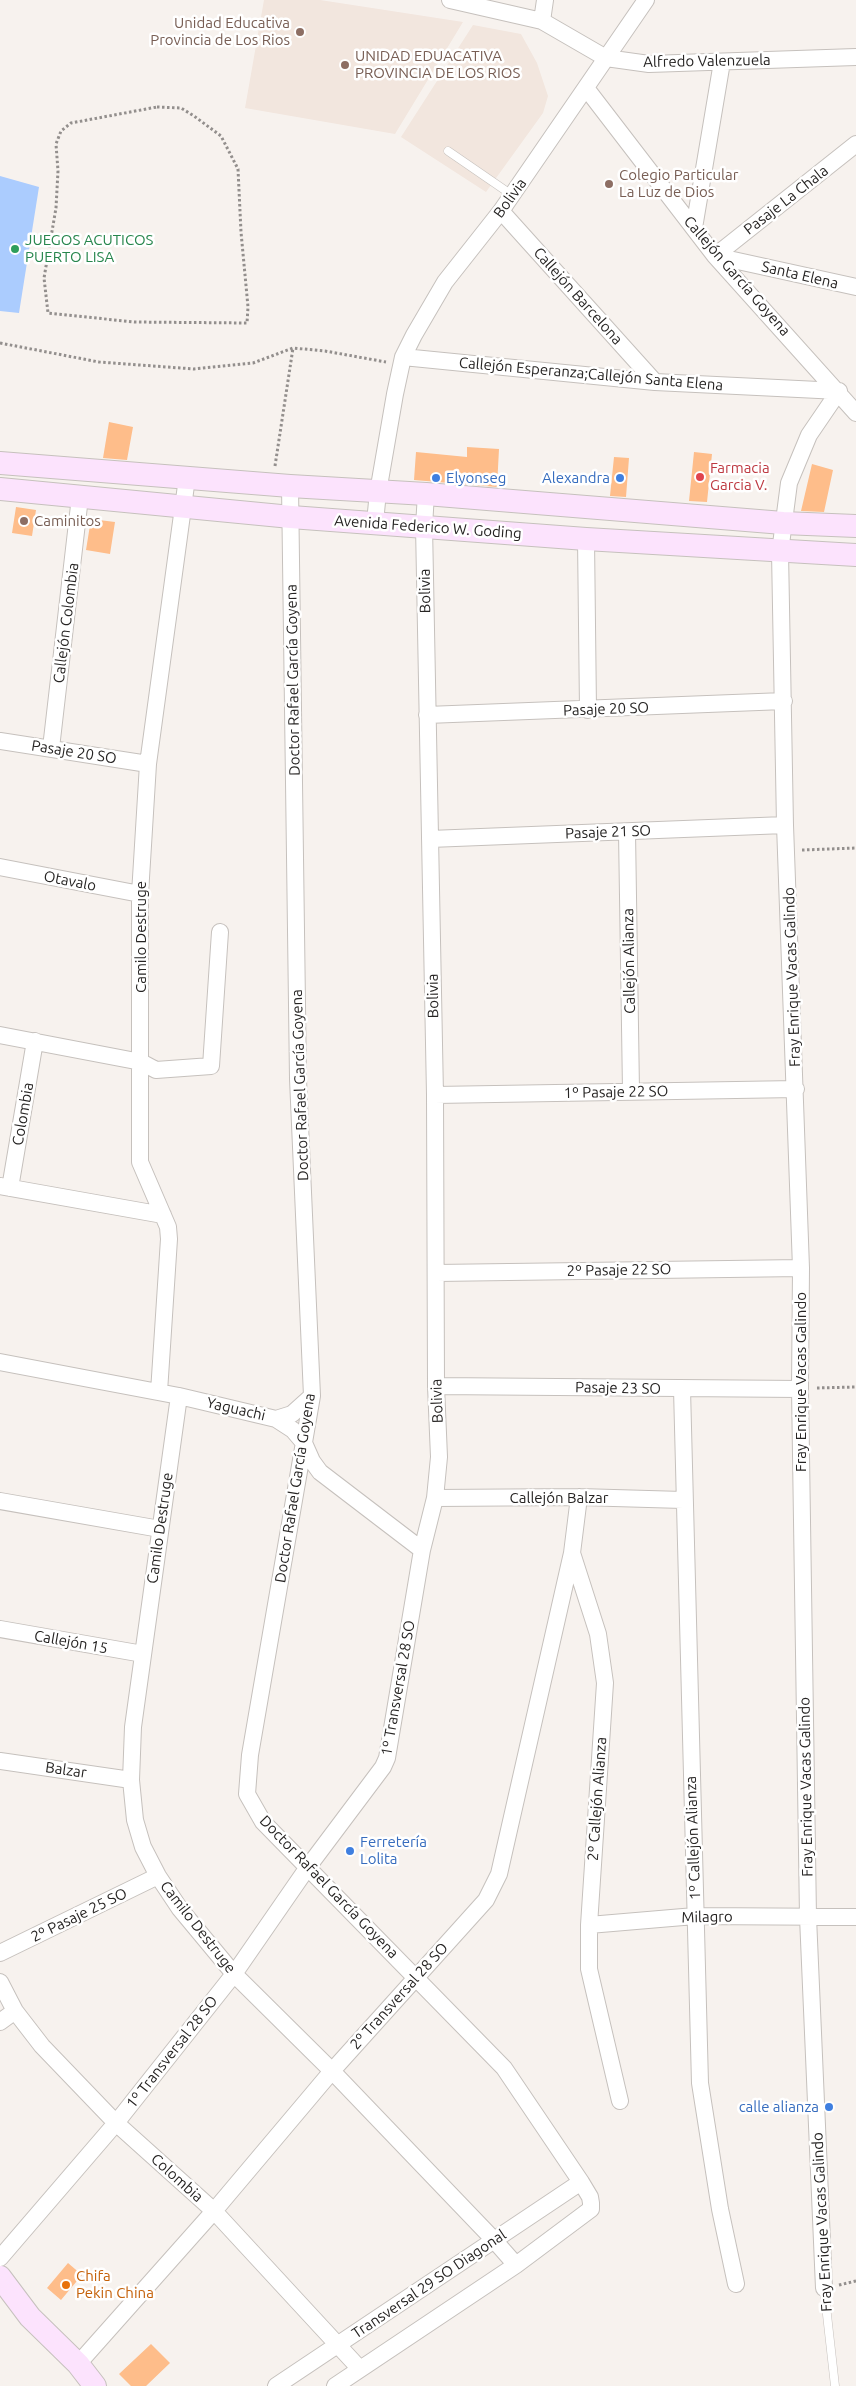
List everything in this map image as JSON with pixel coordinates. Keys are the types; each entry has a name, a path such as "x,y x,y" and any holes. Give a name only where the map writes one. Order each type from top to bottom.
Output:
{"street":[{"name":"Alfredo Valenzuela","path":"450,0 542,21 606,58 649,64 856,57"},
{"path":"542,21 545,0"},
{"name":"Bolivia","path":"375,522 378,492 402,360 445,282 501,211 646,0"},
{"path":"694,228 722,62"},
{"name":"Callejón García Goyena","path":"586,88 715,256 839,391 856,413"},
{"name":"Pasaje La Chala","path":"715,256 856,144"},
{"name":"Callejón Barcelona","path":"501,211 655,382"},
{"name":"Santa Elena","path":"715,256 856,287"},
{"name":"Callejón Esperanza;Callejón Santa Elena","path":"402,360 655,382 839,391"},
{"name":"Fray Enrique Vacas Galindo","path":"824,2288 808,1917 800,1388 801,1268 788,851 785,825 780,552 789,483 810,435 839,391"},
{"name":"Avenida Federico W. Goding","path":"0,463 281,485 426,494 783,524 856,526"},
{"name":"Camilo Destruge","path":"159,1392 170,1239 168,1226 140,1162 138,1139 141,1062 140,894 148,764 187,478"},
{"name":"Doctor Rafael García Goyena","path":"281,485 290,517 298,1079 312,1396 250,1755 247,1794 263,1822 504,2068 590,2197 591,2209 516,2265"},
{"name":"Avenida Federico W. Goding","path":"0,489 290,517 586,539 856,556"},
{"name":"Bolivia","path":"426,494 424,526 435,1095 436,1386 439,1457 434,1498"},
{"name":"Callejón Colombia","path":"51,748 80,497"},
{"path":"586,539 588,710"},
{"name":"Pasaje 20 SO","path":"427,715 784,701"},
{"name":"Pasaje 20 SO","path":"0,740 148,764"},
{"name":"Pasaje 21 SO","path":"430,839 785,825"},
{"name":"Callejón Alianza","path":"627,832 631,1091"},
{"name":"Otavalo","path":"0,867 140,894"},
{"path":"0,1035 141,1062 156,1070 211,1066 220,932"},
{"name":"Colombia","path":"5,1187 35,1041"},
{"name":"1º Pasaje 22 SO","path":"435,1095 796,1089"},
{"path":"5,1187 163,1215"},
{"name":"2º Pasaje 22 SO","path":"436,1273 801,1268"},
{"name":"Yaguachi","path":"0,1362 179,1396 276,1419 293,1430 304,1443 312,1461 320,1472 422,1550"},
{"name":"Pasaje 23 SO","path":"436,1386 800,1388"},
{"name":"1º Callejón Alianza","path":"682,1388 683,1500 700,2083 720,2209 736,2284"},
{"name":"Camilo Destruge","path":"179,1396 134,1726 132,1780 135,1820 143,1847 158,1876 180,1910 234,1974 332,2071 516,2265"},
{"path":"276,1419 292,1414 312,1396"},
{"name":"Callejón Balzar","path":"434,1498 579,1497 683,1500"},
{"name":"2º Callejón Alianza","path":"579,1497 572,1553 598,1634 604,1683 588,1925 589,1969 620,2102"},
{"name":"1º Transversal 28 SO","path":"0,2258 116,2123 234,1974 308,1867 378,1774 387,1758 422,1550 434,1498"},
{"path":"0,1501 160,1529"},
{"name":"2º Transversal 28 SO","path":"78,2364 214,2211 415,1976 486,1900 499,1874 572,1553"},
{"name":"Callejón 15","path":"0,1629 143,1654"},
{"name":"Balzar","path":"0,1761 132,1780"},
{"name":"2º Pasaje 25 SO","path":"0,1953 158,1876"},
{"name":"Milagro","path":"588,1925 695,1916 856,1917"},
{"name":"Colombia","path":"0,1982 15,2011 42,2046 116,2123 214,2211 360,2369"},
{"path":"0,2022 15,2011"},
{"name":"Transversal 29 SO Diagonal","path":"276,2386 581,2182"},
{"path":"335,2386 516,2265"},
{"path":"0,2277 30,2317 78,2364 95,2386"},
{"path":"0,2302 30,2317"}],"lane":[{"path":"448,151 512,195"},
{"name":"Fray Enrique Vacas Galindo","path":"824,2288 835,2386"}],"path":[{"path":"181,108 221,136 238,169 241,241 248,307 247,323 134,322 48,313 44,278 56,208 58,171 56,144 61,131 70,123 134,110 181,108"},
{"path":"0,343 99,362 194,369 253,363 293,348 402,360"},
{"path":"281,485 293,348"},
{"path":"788,851 856,848"},
{"path":"800,1388 856,1387"}],"shaded area":[{"name":"UNIDAD EDUACATIVA PROVINCIA DE LOS RIOS","path":"264,0 320,0 463,22 395,134 245,108"},
{"path":"473,25 521,34 537,63 548,96 543,113 486,192 401,137"}],"water":[{"name":"JUEGOS ACUTICOS PUERTO LISA","path":"0,176 39,187 19,313 0,311"}],"building":[{"path":"109,422 133,427 127,460 103,458"},
{"path":"467,447 499,449 497,487 414,480 416,452 467,457"},
{"name":"Farmacia Garcia V.","path":"694,452 712,454 707,502 689,501"},
{"name":"Alexandra","path":"614,457 629,458 626,497 610,496"},
{"path":"812,464 833,470 824,512 801,511"},
{"name":"Caminitos","path":"16,507 36,510 32,536 12,533"},
{"path":"91,519 115,522 110,554 86,550"},
{"path":"68,2263 82,2275 61,2300 47,2288"},
{"path":"151,2344 170,2363 146,2386 131,2386 119,2374"}],"place":[{"name":"Unidad Educativa Provincia de Los Rios","path":"300,32"},
{"name":"UNIDAD EDUACATIVA PROVINCIA DE LOS RIOS","path":"345,65"},
{"name":"Colegio Particular La Luz de Dios","path":"609,184"},
{"name":"JUEGOS ACUTICOS PUERTO LISA","path":"15,249"},
{"name":"Farmacia Garcia V.","path":"700,477"},
{"name":"Elyonseg","path":"436,478"},
{"name":"Alexandra","path":"620,478"},
{"name":"Caminitos","path":"24,521"},
{"name":"Ferretería Lolita","path":"350,1851"},
{"name":"calle alianza","path":"829,2107"},
{"name":"Chifa Pekin China","path":"66,2285"}]}
